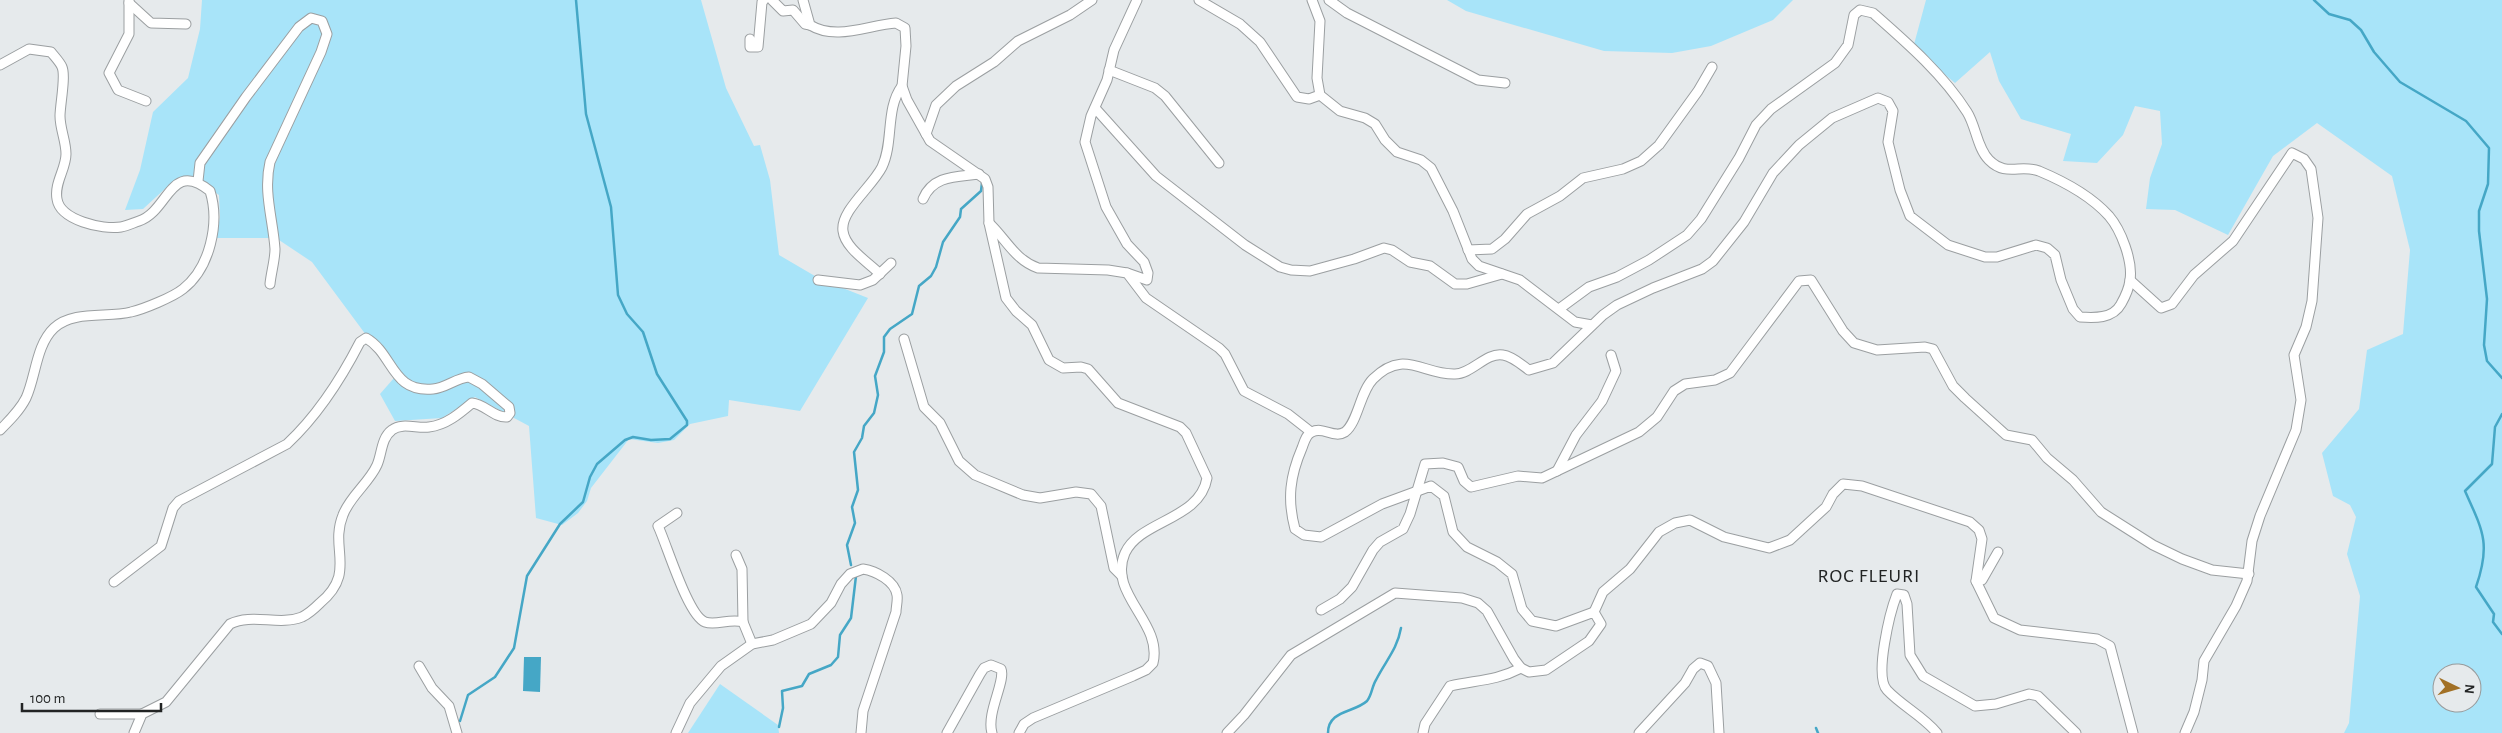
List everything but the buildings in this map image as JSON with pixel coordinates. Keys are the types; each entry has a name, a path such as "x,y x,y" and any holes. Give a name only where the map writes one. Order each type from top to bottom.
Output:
{"street":[{"path":"750,39 750,47 758,47 762,2 764,0"},
{"path":"772,0 784,11 793,10 806,24 821,32 835,34 883,24 901,24 906,33 902,86 894,99 888,148 883,166 865,193 845,214 843,222 844,234 852,248 880,274"},
{"path":"802,0 810,25"},
{"path":"926,134 936,105 956,86 994,62 1018,41 1070,15 1092,0"},
{"path":"989,223 1020,259 1038,268 1108,270 1127,273 1147,280 1144,262 1127,244 1112,220 1085,142 1087,130 1109,70 1114,50 1138,0"},
{"path":"1199,0 1240,24 1260,42 1297,97 1309,99 1320,95"},
{"path":"1312,0 1320,21 1317,78 1320,95 1340,111 1366,118 1375,124 1384,140 1397,152 1421,160 1431,168 1453,211 1468,250 1479,266 1520,280 1574,322 1592,326"},
{"path":"1329,0 1348,13 1478,80 1505,83"},
{"path":"129,2 151,23 186,24"},
{"path":"129,2 129,34 109,73 118,90 146,101"},
{"path":"1558,309 1589,287 1617,277 1649,260 1688,235 1701,219 1739,158 1756,125 1771,108 1835,63 1848,45 1854,16 1860,10 1873,12 1936,73 1967,112 1986,157 1997,167 2010,170 2036,170 2065,184 2109,216 2120,234 2130,268 2130,280 2119,308 2107,316 2080,317 2072,308 2061,280 2055,255 2047,248 2036,245 1997,257 1985,257 1948,245 1928,232 1910,216 1900,190 1888,142 1892,111 1888,102 1878,98 1832,118 1799,145 1773,173 1744,222 1708,265 1617,305 1553,363 1529,370 1509,356 1502,354 1493,356 1466,372 1456,374 1442,373 1414,364 1400,363 1388,368 1374,378 1362,394 1350,425 1345,432 1337,435 1320,431 1312,432 1307,437 1293,469 1289,490 1290,512 1294,528 1304,535 1320,536 1382,504 1431,486 1444,496 1453,532 1467,547 1497,562 1512,574 1522,609 1532,621 1556,626 1594,612 1603,592 1630,569 1659,532 1675,524 1690,520 1724,537 1769,548 1790,540 1826,507 1833,494 1843,484 1862,486 1970,522 1979,530 1982,539 1976,581 1994,618 2020,630 2097,639 2110,646 2133,733"},
{"path":"198,181 200,163 246,97 299,27 312,18 322,21 327,34 321,52 270,162 266,178 268,207 275,250 270,284"},
{"path":"0,65 29,49 51,52 63,68 60,118 66,155 56,198 60,209 69,217 87,223 119,227 144,219 158,207 170,189 184,181 198,181 210,191 214,214 212,239 205,259 183,289 131,312 80,316 55,327 44,341 26,398 14,416 0,430"},
{"path":"1468,250 1492,249 1505,239 1527,214 1560,196 1583,178 1623,168 1641,161 1659,145 1698,91 1712,66"},
{"path":"1109,70 1155,88 1164,96 1219,162"},
{"path":"902,86 926,134 938,149 985,179 988,187 989,223 1006,298 1016,312 1032,325 1049,360 1063,368 1081,367 1088,369 1118,403 1180,427 1186,433 1207,478 1200,494 1184,510 1134,541 1126,552 1122,576 1126,589 1151,632 1155,644 1153,663 1146,670 1133,676 1033,718 1024,724 1019,733"},
{"path":"1095,108 1156,176 1245,245 1280,267 1310,271 1354,259 1384,248 1392,250 1410,262 1430,266 1455,284 1467,284 1502,274"},
{"path":"2130,280 2161,308 2172,304 2194,275 2233,241 2292,153 2304,159 2311,169 2318,218 2312,301 2306,327 2296,346 2294,355 2301,400 2296,430 2260,516 2252,541 2249,574 2236,606 2204,661 2202,680 2194,712 2185,733"},
{"path":"923,199 929,187 938,181 979,174"},
{"path":"818,280 860,285 873,280 891,263"},
{"path":"1127,273 1146,298 1225,354 1244,392 1288,414 1312,432"},
{"path":"1321,610 1340,599 1352,587 1373,550 1380,542 1403,530 1418,490 1425,464 1443,463 1458,467 1464,481 1471,487 1518,476 1542,478 1639,432 1657,417 1674,390 1685,384 1715,380 1730,373 1799,280 1811,280 1843,331 1854,344 1877,350 1925,347 1933,349 1953,386 1965,398 2006,434 2032,440 2047,458 2073,480 2101,512 2127,530 2153,545 2212,570 2249,574"},
{"path":"100,714 142,714 166,702 230,624 238,620 281,620 302,617 328,596 338,582 341,564 340,530 342,515 349,503 372,476 384,440 392,430 402,426 430,427 444,423 472,403 480,404 503,417 507,417 510,413 509,407 469,377 436,389 423,390 407,384 400,380 374,343 366,338 360,342 335,385 299,432 286,444 179,501 172,508 160,546 114,582"},
{"path":"904,339 924,407 940,423 959,461 975,475 1023,495 1040,498 1076,492 1091,494 1101,506 1114,568 1122,576"},
{"path":"1557,471 1576,435 1606,393 1616,371 1611,355"},
{"path":"677,513 658,526 687,602 700,618 706,622 734,619 743,622"},
{"path":"1976,581 1982,580 1998,552"},
{"path":"736,555 742,569 743,622 752,644"},
{"path":"676,733 690,703 721,666 752,644 773,640 811,624 831,603 841,584 850,574 863,568 880,574 894,586 898,596 896,612 864,711 862,733"},
{"path":"1227,733 1244,715 1291,655 1396,594 1462,598 1478,603 1487,610 1521,668 1536,673 1546,670 1589,641 1601,624 1594,612"},
{"path":"1937,733 1885,689 1881,675 1887,634 1897,594 1904,595 1907,604 1910,655 1923,676 1975,706 1996,704 2029,694 2038,696 2076,733"},
{"path":"1639,733 1685,683 1693,669 1700,663 1708,666 1716,683 1719,733"},
{"path":"419,666 432,688 449,706 457,733"},
{"path":"947,733 984,668 992,666 1001,669 1003,676 992,711 992,733"},
{"path":"1423,733 1425,724 1450,686 1484,682 1506,676 1521,668"},
{"path":"134,733 142,714"}],"shaded area":[{"path":"202,0 701,0 726,88 754,146 760,145 770,180 779,255 820,279 868,298 800,411 729,400 728,416 690,424 674,440 658,443 629,439 591,488 587,501 578,513 562,525 536,518 529,426 475,397 442,418 395,421 380,394 394,378 369,339 312,262 276,238 216,238 220,217 219,195 198,181 168,186 143,209 125,210 140,170 153,112 188,78 200,29"},
{"path":"1447,0 1793,0 1773,20 1711,46 1672,53 1604,51 1466,11"},
{"path":"1926,0 2502,0 2502,733 2344,733 2349,723 2360,596 2347,554 2356,517 2350,505 2333,496 2322,453 2359,409 2367,350 2403,334 2410,250 2392,176 2317,123 2273,156 2228,235 2175,210 2146,209 2150,178 2162,144 2160,111 2135,106 2123,135 2097,163 2063,161 2071,134 2021,119 1999,81 1990,52 1955,83 1913,48"},
{"path":"524,657 541,657 540,692 523,691"},
{"path":"720,684 778,725 779,733 688,733"}],"waterway":[{"path":"460,721 468,695 495,677 514,648 527,576 560,524 583,502 590,477 597,464 625,440 633,437 651,440 670,439 687,425 687,421 657,374 643,332 627,314 618,295 611,207 586,114 576,0"},
{"path":"2314,0 2329,14 2350,20 2361,30 2374,52 2400,82 2466,121 2489,148 2488,184 2479,211 2479,231 2487,299 2484,345 2487,361 2502,378"},
{"path":"851,565 847,545 855,523 852,507 858,490 854,452 862,438 864,426 874,413 878,395 875,376 884,352 884,337 890,329 912,314 919,286 931,276 936,267 943,242 960,217 961,209 981,191 982,183"},
{"path":"2502,414 2495,427 2492,464 2465,491 2483,538 2483,559 2476,587 2494,614 2493,622 2502,634"},
{"path":"779,727 783,708 782,691 802,686 809,674 831,665 838,657 840,635 851,618 856,576"},
{"path":"1328,733 1332,720 1362,705 1369,699 1375,682 1394,649 1401,628"},
{"path":"1816,728 1818,733"}],"district":[{"name":"ROC FLEURI","path":"1869,575"}]}
